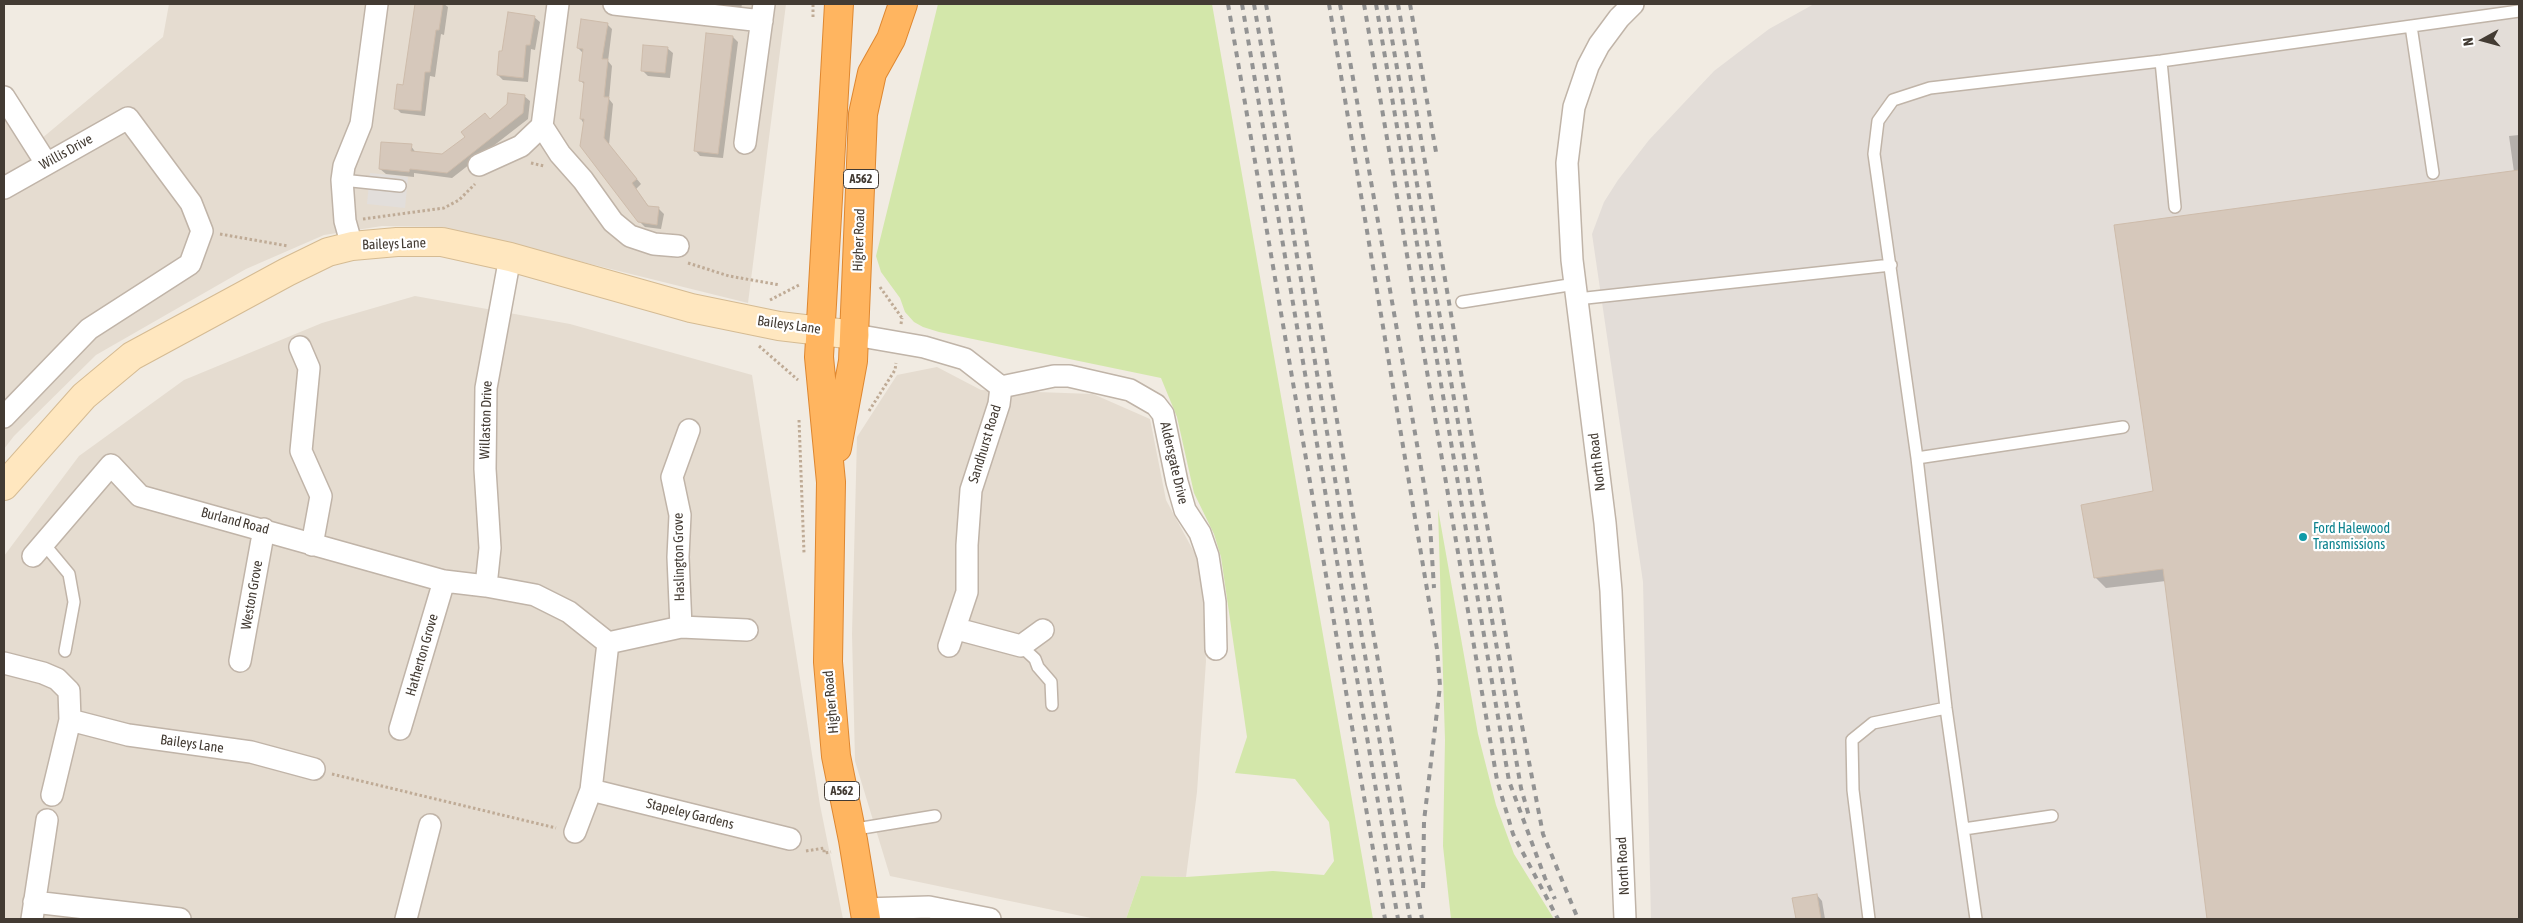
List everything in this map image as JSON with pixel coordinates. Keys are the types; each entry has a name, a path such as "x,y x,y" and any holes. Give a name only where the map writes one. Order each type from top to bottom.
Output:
{"highway":[{"name":"Higher Road","path":"839,4 819,357 831,482 828,671 836,756 837,843 865,914"},
{"name":"Higher Road","path":"831,482 853,361 863,114 872,73 891,39 904,4"}],"street":[{"path":"352,246 345,221 342,180 344,166 360,124 377,4"},
{"path":"479,173 521,146 542,126 558,4"},
{"path":"614,4 763,12 745,144"},
{"name":"North Road","path":"1625,919 1611,592 1605,523 1569,231 1567,163 1574,108 1588,66 1599,45 1626,11"},
{"path":"4,97 46,163"},
{"name":"Willis Drive","path":"4,188 128,118 191,203 202,231"},
{"path":"542,126 560,154 583,180 613,222 630,236 678,253"},
{"path":"4,417 89,329 190,264 202,231"},
{"name":"Baileys Lane","path":"4,486 84,396 132,356 287,272 328,252 352,246 397,242 442,242 510,257 691,308 779,326 855,335"},
{"name":"Willaston Drive","path":"486,586 490,548 484,469 486,388 496,323 510,257"},
{"name":"Sandhurst Road","path":"855,335 924,347 965,359 1001,387 999,404 971,490 967,545 967,592 953,638 1021,646"},
{"path":"300,347 309,368 301,452 321,496 312,544"},
{"name":"Aldersgate Drive","path":"1001,387 1054,376 1069,376 1130,390 1156,405 1163,414 1176,482 1185,510 1200,534 1208,556 1215,602 1216,649"},
{"name":"Haslington Grove","path":"681,627 678,557 680,515 672,477 689,430"},
{"name":"Burland Road","path":"38,550 111,465 140,496 264,529 444,581 535,595 569,612 608,642"},
{"name":"Weston Grove","path":"240,661 264,529"},
{"name":"Hatherton Grove","path":"400,729 444,581"},
{"path":"574,832 591,790 608,642 681,627 747,630"},
{"path":"1021,646 1043,630"},
{"path":"4,663 43,673 57,679 69,691 70,720 52,795"},
{"name":"Baileys Lane","path":"70,720 128,736 251,752 314,770"},
{"name":"Stapeley Gardens","path":"591,790 790,838"},
{"path":"47,820 33,910 180,919"},
{"path":"406,919 430,826"},
{"path":"865,914 929,907 990,919"}],"lane":[{"path":"1976,919 1946,708 1918,458 1874,154 1878,121 1893,100 1930,88 2161,61 2519,11"},
{"path":"2411,26 2433,173"},
{"path":"2161,61 2175,207"},
{"path":"342,180 400,186"},
{"path":"1462,302 1891,265"},
{"path":"1918,458 2123,427"},
{"path":"38,550 69,574 74,602 65,651"},
{"path":"1021,646 1035,659 1038,667 1051,682 1052,705"},
{"path":"1869,919 1853,790 1852,740 1873,723 1946,708"},
{"path":"837,843 935,816"},
{"path":"1964,829 2052,816"}],"path":[{"path":"524,162 550,168"},
{"path":"360,219 444,208 459,200 479,173"},
{"path":"202,231 292,246"},
{"path":"678,253 729,276 780,286"},
{"path":"877,285 886,292 902,318"},
{"path":"757,345 798,380"},
{"path":"314,770 574,832"},
{"path":"824,851 837,843"}],"shaded area":[{"path":"169,4 786,4 748,303 441,227 382,226 324,235 246,269 96,355 14,436 4,449 4,83 41,139 163,37"},
{"path":"1814,4 2519,4 2519,919 1651,919 1643,582 1592,234 1604,202 1618,180 1649,140 1714,71 1769,29"},
{"path":"370,173 408,177 405,208 367,204"},
{"path":"415,296 570,324 752,375 820,805 843,919 4,919 4,556 79,456 184,380 322,323"},
{"path":"937,367 981,390 1093,394 1150,419 1166,500 1201,565 1206,661 1197,792 1186,877 1141,876 1126,919 1096,919 890,876 855,761 852,634 857,437 897,375"}],"green space":[{"path":"938,4 1212,4 1373,919 1126,919 1141,876 1186,877 1273,871 1324,875 1334,861 1329,822 1295,779 1235,773 1247,737 1221,557 1214,534 1194,493 1177,417 1161,378 939,332 923,327 914,322 905,312 900,298 881,272 876,256"},
{"path":"1438,509 1478,734 1496,805 1514,854 1554,919 1451,919 1443,846 1445,740"}],"building":[{"path":"415,4 443,4 439,30 436,30 430,72 425,72 421,111 394,109 397,84 403,85"},
{"path":"508,12 535,16 530,45 526,45 523,78 497,75 499,51 502,51"},
{"path":"581,19 608,23 602,59 608,59 604,97 609,97 604,138 637,179 632,183 648,206 659,207 657,225 638,222 580,146 584,119 580,119 584,82 579,81 583,49 577,48"},
{"path":"706,33 733,36 718,154 694,151"},
{"path":"643,45 668,47 665,73 641,71"},
{"path":"508,93 525,95 523,113 447,173 410,169 409,172 379,169 381,142 412,144 411,151 442,154 465,137 461,132 485,113 490,119 507,104"},
{"name":"Ford Halewood Transmissions","path":"2519,170 2519,919 2207,919 2163,569 2094,578 2081,505 2153,491 2114,225"},
{"path":"1817,894 1821,919 1796,919 1792,898"}],"railway":[{"path":"1228,4 1385,919"},
{"path":"1242,4 1398,919"},
{"path":"1254,4 1410,919"},
{"path":"1266,4 1422,919"},
{"path":"1329,4 1437,649 1440,686 1424,821 1423,894"},
{"path":"1340,4 1426,496 1434,588"},
{"path":"1364,4 1497,780 1513,834 1558,919"},
{"path":"1376,4 1509,781 1545,878 1555,899"},
{"path":"1386,4 1521,788 1529,816"},
{"path":"1398,4 1517,700 1543,834 1578,919"},
{"path":"1410,4 1436,152"}],"place":[{"name":"Ford Halewood Transmissions","path":"2303,537"}]}
